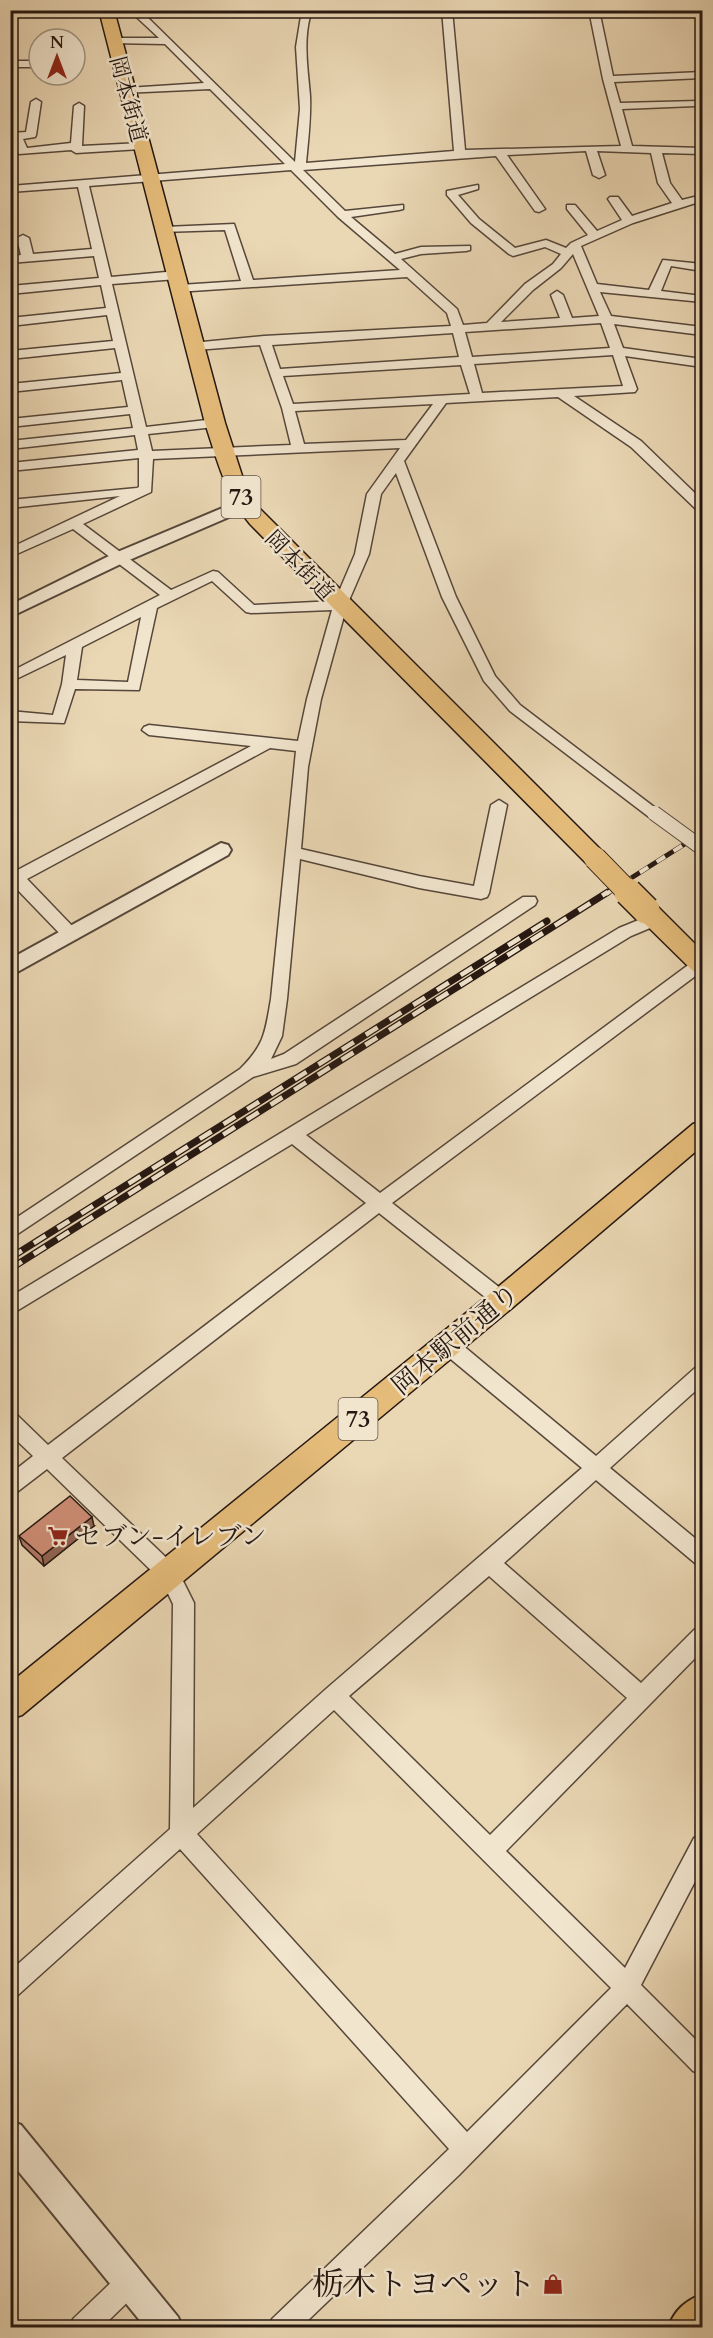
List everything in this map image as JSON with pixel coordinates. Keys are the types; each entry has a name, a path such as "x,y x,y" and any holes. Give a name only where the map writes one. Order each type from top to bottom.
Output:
{"highway":[{"path":"688,2328 702,2315"}],"main road":[{"name":"岡本街道","path":"106,10 215,423 244,504 340,605 651,914"},
{"name":"73","path":"651,914 700,959"},
{"name":"岡本駅前通り","path":"10,1704 448,1345 702,1131"}],"street":[{"path":"134,10 297,166 342,215 453,312 477,398"},
{"path":"297,166 305,109 300,58 306,12 333,10"},
{"path":"447,10 460,154"},
{"path":"594,10 608,79 627,148"},
{"path":"114,42 168,41"},
{"path":"10,64 27,64"},
{"path":"608,79 702,75"},
{"path":"127,91 213,86"},
{"path":"36,102 31,135 13,136 23,152 76,146"},
{"path":"615,106 694,103"},
{"path":"79,106 76,150 141,146"},
{"path":"590,148 599,175"},
{"path":"10,189 460,154 590,148 702,151"},
{"path":"655,149 664,183 679,204"},
{"path":"500,153 539,209"},
{"path":"83,184 146,454 146,489"},
{"path":"288,408 631,389 606,319 592,286 572,249 546,243 513,252 475,221 451,193 474,188"},
{"path":"491,327 529,287 557,266 572,249 628,221 702,198"},
{"path":"614,199 628,221"},
{"path":"342,215 399,207"},
{"path":"571,207 595,236"},
{"path":"165,230 230,226 248,284"},
{"path":"23,238 28,259"},
{"path":"393,258 421,251 466,248"},
{"path":"10,260 99,252"},
{"path":"654,293 667,262 702,267"},
{"path":"10,290 106,281 248,284 410,273"},
{"path":"592,286 702,299"},
{"path":"557,295 567,321"},
{"path":"10,322 113,311"},
{"path":"195,346 606,319 702,331"},
{"path":"264,340 277,373 299,450"},
{"path":"10,355 120,344"},
{"path":"277,373 616,351 702,363"},
{"path":"10,388 128,376"},
{"path":"561,393 636,444 702,507"},
{"path":"10,1232 246,1074 263,1056 273,1036 279,999 300,767 314,699 340,605 362,554 374,494 441,401"},
{"path":"10,423 136,410"},
{"path":"10,445 215,423"},
{"path":"10,467 146,454 224,453 408,444"},
{"path":"398,461 449,597 489,678 515,708 702,848"},
{"path":"10,504 146,489"},
{"path":"10,553 146,489"},
{"path":"10,612 121,557 244,504"},
{"path":"75,523 170,596"},
{"path":"10,546 27,545"},
{"path":"10,678 75,643 213,575 251,609 340,605"},
{"path":"69,684 134,687 150,606"},
{"path":"10,716 59,720 69,684 75,643"},
{"path":"148,730 304,747"},
{"path":"71,935 16,878 268,743"},
{"path":"292,852 419,882 481,893 499,805"},
{"path":"10,969 221,850"},
{"path":"246,1074 290,1059 529,901"},
{"path":"10,1307 651,914"},
{"path":"10,1485 700,959"},
{"path":"293,1135 381,1202 502,1300"},
{"path":"448,1345 701,1551"},
{"path":"10,1987 334,1696 489,1563 702,1374"},
{"path":"10,1421 169,1574 184,1603 181,1833 466,2149"},
{"path":"489,1563 642,1698"},
{"path":"490,1851 702,1637"},
{"path":"334,1696 702,2062"},
{"path":"281,2328 466,2149 627,1988 702,1846"},
{"path":"10,2136 167,2328"},
{"path":"82,2328 130,2282"}],"building":[{"name":"セブン-イレブン","path":"70,1496 92,1517 42,1556 19,1536"}],"railway":[{"path":"606,894 702,833"},
{"path":"10,1269 608,892"},
{"path":"10,1258 547,921"}],"place":[{"name":"セブン-イレブン","path":"58,1536"},
{"name":"栃木トヨペット","path":"553,2284"}]}
